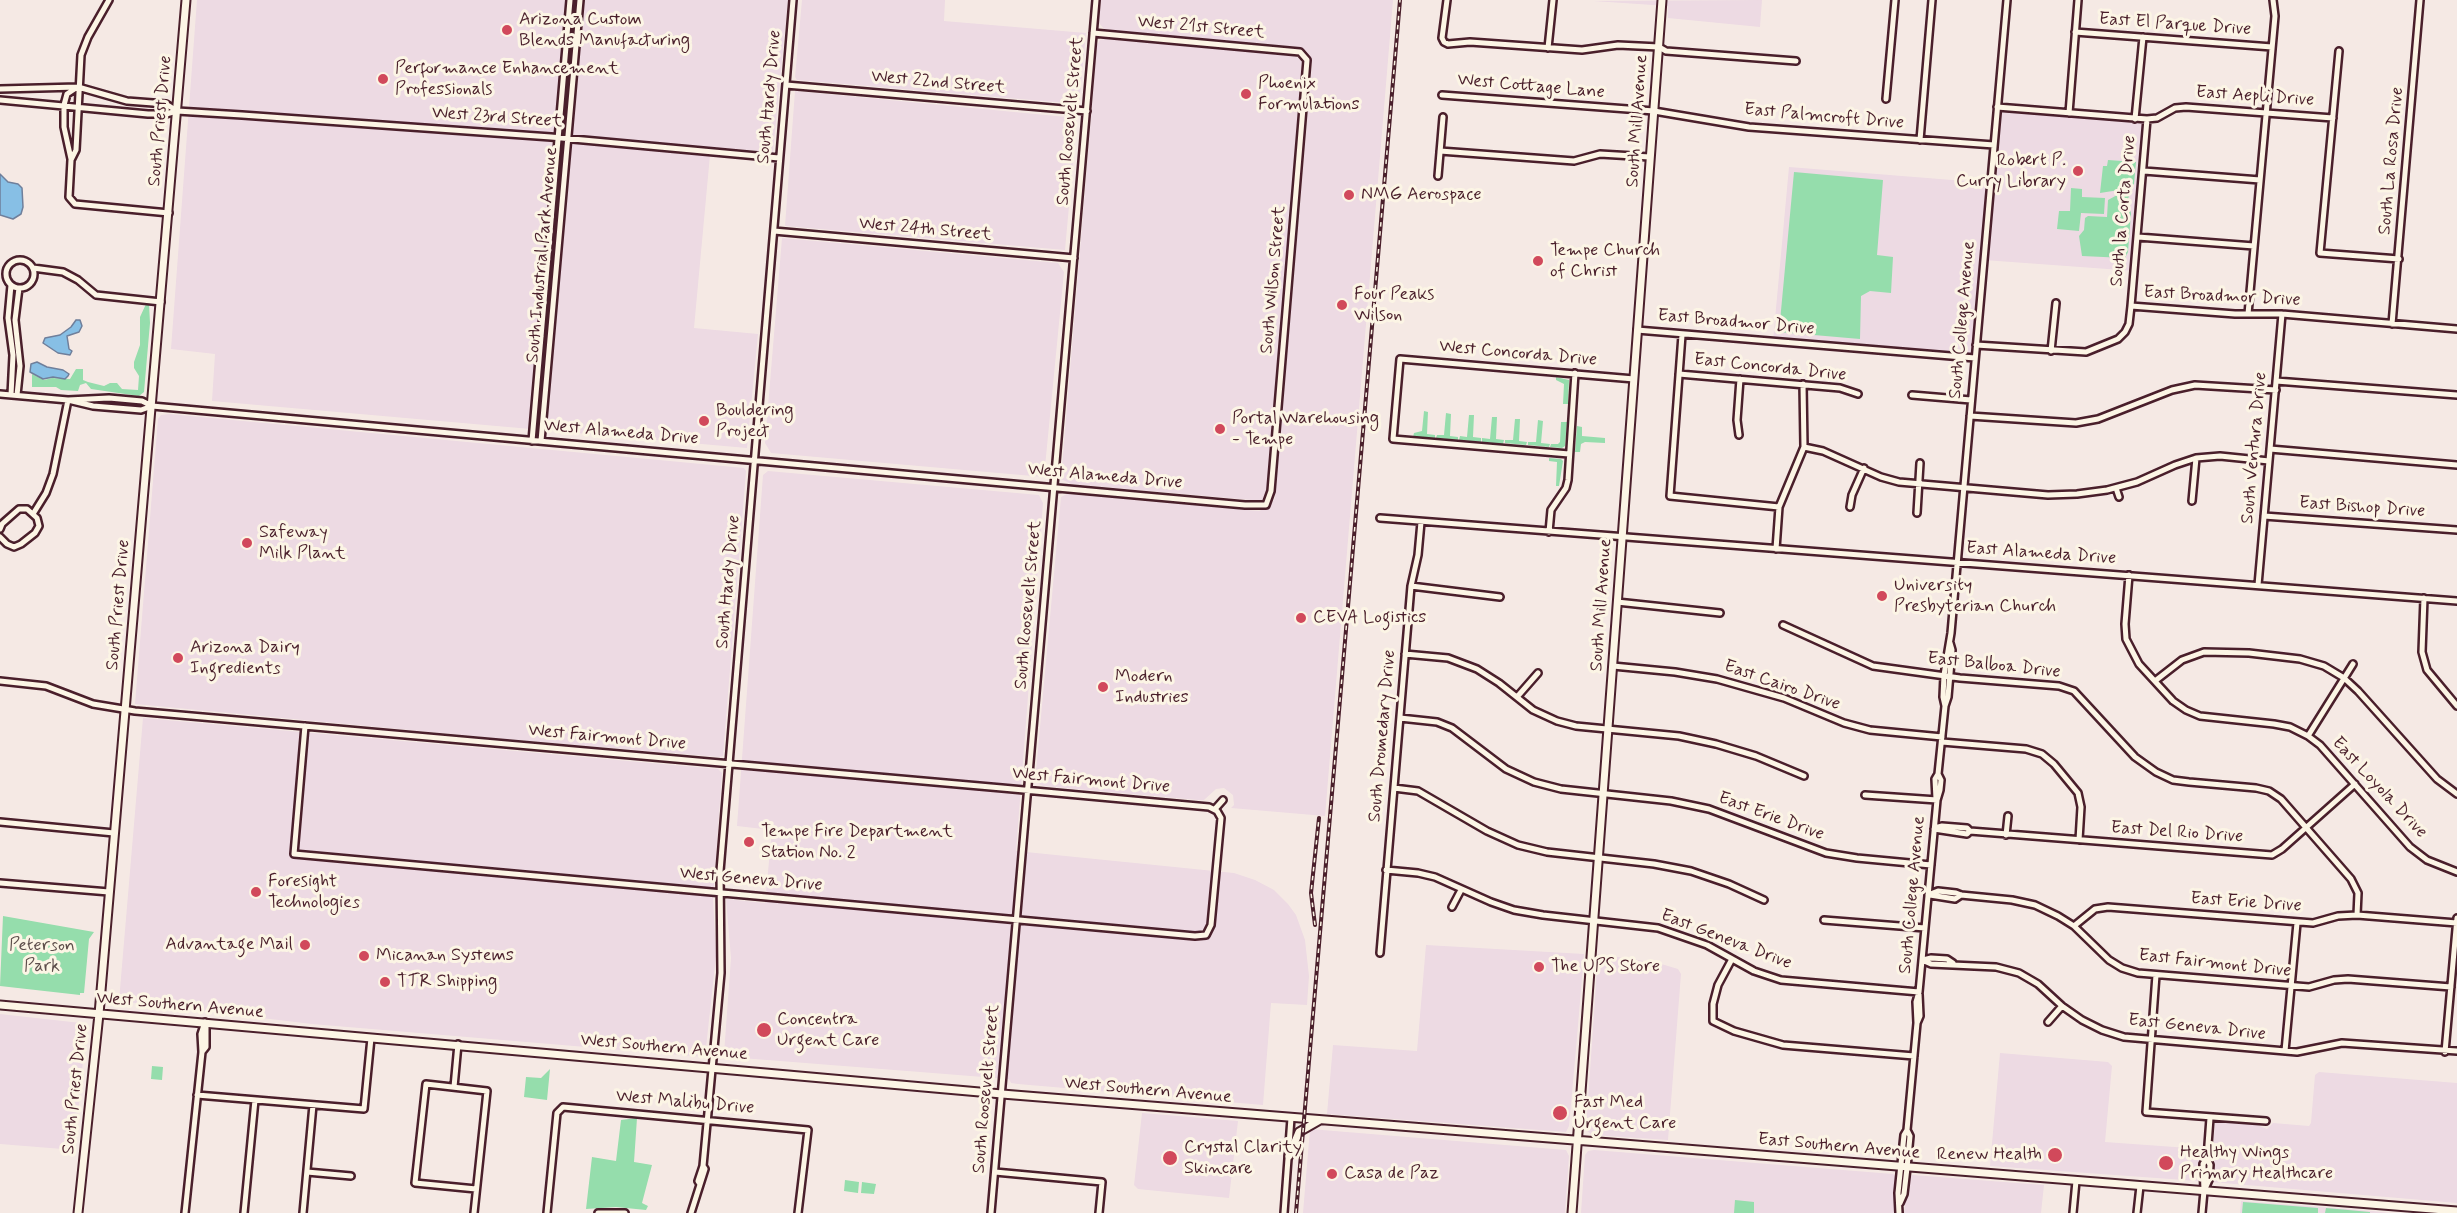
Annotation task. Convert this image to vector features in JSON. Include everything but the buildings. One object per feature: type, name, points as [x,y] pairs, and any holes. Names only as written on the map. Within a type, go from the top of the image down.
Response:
[{"type":"main road","name":"South Priest Drive","points":[[78,1213],[99,1014],[186,0]]},
{"type":"main road","name":"South Mill Avenue","points":[[1572,1213],[1662,0]]},
{"type":"main road","name":"West Southern Avenue","points":[[0,1005],[1002,1094],[1577,1142]]},
{"type":"main road","points":[[1289,1156],[1299,1132],[1320,1120]]},
{"type":"main road","name":"East Southern Avenue","points":[[1577,1142],[2457,1211]]},
{"type":"street","points":[[109,0],[84,46],[78,87],[75,150],[69,195],[72,202],[169,213]]},
{"type":"street","name":"South Industrial Park Avenue","points":[[532,441],[570,0]]},
{"type":"street","name":"South Industrial Park Avenue","points":[[541,441],[580,0]]},
{"type":"street","name":"South Hardy Drive","points":[[692,1213],[703,1166],[721,973],[719,892],[793,0]]},
{"type":"street","name":"South Roosevelt Street","points":[[991,1213],[1096,0]]},
{"type":"street","points":[[1447,0],[1442,31],[1444,42],[1448,44],[1470,42],[1582,50],[1618,45],[1796,61]]},
{"type":"street","points":[[1548,48],[1553,0]]},
{"type":"street","points":[[1886,99],[1895,0]]},
{"type":"street","points":[[1920,140],[1932,0]]},
{"type":"street","name":"South College Avenue","points":[[1899,1213],[1898,1193],[1904,1168],[1904,1136],[1907,1130],[1917,1023],[1920,1016],[1919,992],[1934,828],[1935,790],[1945,706],[1943,697],[1947,676],[1947,649],[1950,643],[2007,0]]},
{"type":"street","points":[[2068,113],[2078,0]]},
{"type":"street","points":[[2248,314],[2275,16],[2273,0]]},
{"type":"street","name":"South La Rosa Drive","points":[[2392,324],[2420,0]]},
{"type":"street","name":"West 21st Street","points":[[1093,33],[1300,52],[1305,56]]},
{"type":"street","name":"East El Parque Drive","points":[[2075,33],[2272,47]]},
{"type":"street","name":"South la Corta Drive","points":[[2135,119],[2143,37]]},
{"type":"street","points":[[2339,51],[2320,253],[2399,258]]},
{"type":"street","name":"South Wilson Street","points":[[1266,505],[1271,491],[1308,63],[1305,56]]},
{"type":"street","name":"West 22nd Street","points":[[786,85],[1087,111]]},
{"type":"street","points":[[11,100],[15,92],[32,87]]},
{"type":"street","points":[[72,160],[64,127],[64,105],[67,94],[78,87]]},
{"type":"street","points":[[0,89],[78,87],[128,101],[166,104],[177,111]]},
{"type":"street","name":"West Cottage Lane","points":[[1442,95],[1654,111]]},
{"type":"street","points":[[0,100],[156,114],[177,111]]},
{"type":"street","name":"East Aepli Drive","points":[[1997,107],[2135,119],[2157,118],[2175,108],[2186,107],[2333,118]]},
{"type":"street","name":"West 23rd Street","points":[[177,111],[558,138],[779,158]]},
{"type":"street","name":"East Palmcroft Drive","points":[[1654,111],[1749,127],[1994,145]]},
{"type":"street","points":[[1438,176],[1443,117]]},
{"type":"street","name":"South la Corta Drive","points":[[2131,306],[2147,119]]},
{"type":"street","points":[[1440,151],[1574,161],[1600,154],[1650,157]]},
{"type":"street","points":[[2144,171],[2260,180]]},
{"type":"street","name":"West 24th Street","points":[[774,231],[1074,258]]},
{"type":"street","points":[[2138,237],[2254,246]]},
{"type":"street","points":[[14,395],[13,355],[8,318],[11,285],[6,273],[12,263],[21,260],[33,268],[63,272],[78,280],[96,295],[161,302]]},
{"type":"street","points":[[11,285],[19,288],[26,287],[32,282],[33,268]]},
{"type":"street","points":[[14,395],[20,366],[15,320],[19,288]]},
{"type":"street","points":[[2051,351],[2056,303]]},
{"type":"street","name":"East Broadmor Drive","points":[[1976,345],[2086,352],[2118,339],[2129,324],[2131,306],[2282,314],[2457,329]]},
{"type":"street","name":"South Ventura Drive","points":[[2258,585],[2282,314]]},
{"type":"street","name":"East Broadmor Drive","points":[[1637,330],[1975,358]]},
{"type":"street","points":[[1682,335],[1670,496],[1779,507]]},
{"type":"street","name":"West Concorda Drive","points":[[1569,454],[1393,439],[1400,359],[1634,379]]},
{"type":"street","points":[[1548,532],[1551,510],[1566,488],[1575,373]]},
{"type":"street","name":"East Concorda Drive","points":[[1679,374],[1840,388],[1858,394]]},
{"type":"street","points":[[1739,435],[1737,420],[1740,379]]},
{"type":"street","points":[[2276,381],[2457,395]]},
{"type":"street","points":[[1776,549],[1779,507],[1804,447],[1803,384]]},
{"type":"street","points":[[1970,416],[2076,423],[2098,419],[2172,390],[2195,385],[2276,390]]},
{"type":"street","name":"West Alameda Drive","points":[[0,394],[68,400],[102,397],[142,401],[152,406],[1054,488],[1266,505]]},
{"type":"street","points":[[1912,395],[1971,400]]},
{"type":"street","points":[[33,514],[46,494],[53,474],[64,430],[68,400]]},
{"type":"street","points":[[1804,447],[1823,451],[1899,482],[2048,495],[2078,494],[2116,488],[2196,458],[2220,456],[2269,460]]},
{"type":"street","points":[[2270,449],[2457,465]]},
{"type":"street","points":[[2192,501],[2196,458]]},
{"type":"street","points":[[1917,513],[1920,463]]},
{"type":"street","points":[[1850,507],[1852,495],[1863,468]]},
{"type":"street","points":[[2116,488],[2119,497]]},
{"type":"street","points":[[0,529],[2,524],[19,509],[27,509],[38,518],[39,526],[35,533],[21,544],[14,547],[0,537]]},
{"type":"street","name":"East Bishop Drive","points":[[2264,516],[2457,530]]},
{"type":"street","points":[[1380,518],[1622,537]]},
{"type":"street","name":"South Dromedary Drive","points":[[1380,953],[1411,586],[1418,555],[1421,522]]},
{"type":"street","name":"East Alameda Drive","points":[[1622,537],[2457,601]]},
{"type":"street","name":"East Loyola Drive","points":[[2129,575],[2126,639],[2139,664],[2174,701],[2200,716],[2274,723],[2308,736],[2320,745],[2410,847],[2427,860],[2457,872]]},
{"type":"street","points":[[1411,586],[1500,597]]},
{"type":"street","points":[[2424,598],[2422,652],[2427,670],[2456,702]]},
{"type":"street","points":[[1617,602],[1720,613]]},
{"type":"street","name":"East Balboa Drive","points":[[1783,625],[1873,666],[1947,676],[2059,686],[2073,691],[2135,757],[2156,772],[2173,780],[2256,788],[2269,791],[2281,799],[2351,879],[2358,893],[2357,915]]},
{"type":"street","points":[[2155,681],[2182,660],[2204,652],[2300,659],[2324,666],[2344,678],[2358,691],[2437,779],[2457,795]]},
{"type":"street","points":[[1405,654],[1448,658],[1477,669],[1533,710],[1557,721],[1679,736],[1716,744],[1756,756],[1804,776]]},
{"type":"street","points":[[2308,736],[2353,664]]},
{"type":"street","name":"East Cairo Drive","points":[[1613,666],[1676,672],[1717,679],[1784,698],[1844,723],[1870,730],[2026,749],[2042,754],[2054,764],[2078,793],[2081,807],[2079,840]]},
{"type":"street","points":[[1517,697],[1538,673]]},
{"type":"street","name":"West Fairmont Drive","points":[[0,681],[46,686],[87,703],[124,710],[1029,790],[1216,810]]},
{"type":"street","name":"East Erie Drive","points":[[1400,718],[1437,722],[1452,728],[1506,769],[1534,782],[1561,789],[1671,801],[1709,809],[1826,853],[1931,865]]},
{"type":"street","name":"West Geneva Drive","points":[[305,726],[294,855],[1195,936],[1206,934],[1211,925],[1221,819],[1216,810]]},
{"type":"street","points":[[2152,780],[2156,772]]},
{"type":"street","name":"East Del Rio Drive","points":[[1934,828],[1943,826],[2006,835],[2272,855],[2282,849],[2355,784]]},
{"type":"street","points":[[1394,788],[1418,791],[1487,831],[1518,845],[1547,852],[1654,864],[1691,871],[1729,884],[1764,900]]},
{"type":"street","points":[[1865,795],[1936,800]]},
{"type":"street","points":[[1216,810],[1223,800]]},
{"type":"street","points":[[2006,835],[2008,816]]},
{"type":"street","points":[[0,822],[114,832]]},
{"type":"street","points":[[1386,870],[1434,877],[1514,910],[1593,921]]},
{"type":"street","points":[[0,883],[109,892]]},
{"type":"street","points":[[1452,908],[1461,890]]},
{"type":"street","name":"East Fairmont Drive","points":[[1928,895],[1955,899],[1961,896],[2022,901],[2046,910],[2074,926],[2109,960],[2122,968],[2156,975],[2292,987],[2309,987],[2334,980],[2348,979],[2451,987]]},
{"type":"street","name":"East Erie Drive","points":[[2074,926],[2095,909],[2108,907],[2313,924],[2338,915],[2457,923]]},
{"type":"street","points":[[2445,1052],[2457,918]]},
{"type":"street","points":[[1824,920],[1925,928]]},
{"type":"street","name":"East Geneva Drive","points":[[1593,921],[1658,928],[1707,945],[1754,971],[1781,980],[1919,992]]},
{"type":"street","points":[[2285,1051],[2297,923]]},
{"type":"street","points":[[1732,959],[1718,985],[1713,1004],[1713,1021],[1734,1031],[1783,1045],[1914,1056]]},
{"type":"street","name":"East Geneva Drive","points":[[1922,960],[1947,959],[1953,963],[1996,967],[2019,973],[2038,984],[2061,1006],[2102,1030],[2124,1037],[2285,1051],[2305,1051],[2342,1043],[2457,1052]]},
{"type":"street","points":[[2156,975],[2146,1112],[2266,1121]]},
{"type":"street","points":[[2048,1022],[2061,1006]]},
{"type":"street","points":[[185,1213],[202,1052],[201,1034],[205,1022]]},
{"type":"street","points":[[197,1095],[364,1109],[371,1038]]},
{"type":"street","points":[[454,1087],[458,1044]]},
{"type":"street","points":[[474,1213],[487,1091],[426,1084],[415,1183],[476,1189]]},
{"type":"street","points":[[244,1213],[255,1100]]},
{"type":"street","points":[[303,1213],[313,1105]]},
{"type":"street","name":"West Malibu Drive","points":[[547,1213],[557,1113],[563,1107],[808,1130],[798,1213]]},
{"type":"street","points":[[1284,1213],[1291,1118]]},
{"type":"street","points":[[2202,1213],[2204,1191],[2209,1180],[2210,1165],[2207,1158],[2210,1118]]},
{"type":"street","points":[[307,1172],[351,1176]]},
{"type":"street","points":[[995,1172],[1102,1182],[1099,1213]]},
{"type":"street","points":[[2073,1213],[2076,1181]]},
{"type":"street","points":[[2137,1213],[2140,1186]]},
{"type":"street","points":[[598,1213],[625,1213]]},
{"type":"shaded area","points":[[197,0],[788,0],[773,152],[665,144],[665,152],[710,155],[694,328],[758,334],[747,448],[212,401],[215,354],[171,349]]},
{"type":"shaded area","points":[[802,0],[945,0],[944,21],[1086,33],[1079,104],[797,80],[795,77]]},
{"type":"shaded area","points":[[1101,0],[1393,0],[1325,816],[1231,808],[1234,805],[1233,795],[1224,788],[1216,789],[1204,800],[1198,800],[1043,786],[1035,782],[1061,497],[1067,494],[1259,511],[1270,506],[1275,498],[1312,64],[1307,52],[1298,47],[1105,30],[1099,23]]},
{"type":"shaded area","points":[[1762,0],[1760,27],[1668,18],[1668,6],[1593,1]]},
{"type":"shaded area","points":[[1100,40],[1294,56],[1302,60],[1267,494],[1262,501],[1071,484],[1061,479],[1097,45]]},
{"type":"shaded area","points":[[795,91],[1077,118],[1065,250],[785,226]]},
{"type":"shaded area","points":[[1997,107],[2147,119],[2135,271],[1984,260],[1975,358],[1773,341],[1789,167],[1990,183]]},
{"type":"shaded area","points":[[782,238],[1058,263],[1064,272],[1044,477],[771,453],[765,443]]},
{"type":"shaded area","points":[[161,415],[744,468],[746,471],[723,756],[504,739],[135,704],[158,419]]},
{"type":"shaded area","points":[[768,471],[1039,495],[1043,503],[1016,851],[1234,873],[1274,890],[1288,904],[1296,915],[1305,940],[1309,976],[1307,1005],[1271,1003],[1263,1105],[1018,1084],[1011,1083],[1009,1079],[729,1057],[724,1054],[731,958],[726,899],[765,903],[772,830],[737,826],[763,475]]},
{"type":"shaded area","points":[[143,718],[718,769],[722,773],[713,899],[716,956],[705,1057],[312,1024],[119,1001]]},
{"type":"shaded area","points":[[1426,945],[1584,954],[1569,1126],[1566,1132],[1327,1114],[1333,1045],[1417,1051]]},
{"type":"shaded area","points":[[1598,954],[1658,963],[1678,969],[1681,974],[1668,1140],[1592,1135],[1586,1130]]},
{"type":"shaded area","points":[[0,1014],[81,1023],[86,1026],[75,1150],[0,1144]]},
{"type":"shaded area","points":[[2000,1053],[2108,1062],[2112,1066],[2105,1142],[2203,1149],[2198,1181],[1990,1166]]},
{"type":"shaded area","points":[[2319,1072],[2457,1083],[2457,1203],[2211,1182],[2215,1121],[2252,1123],[2267,1129],[2273,1123],[2309,1126],[2315,1075]]},
{"type":"shaded area","points":[[1142,1113],[1238,1121],[1229,1198],[1138,1189],[1134,1185]]},
{"type":"shaded area","points":[[1310,1129],[1566,1150],[1569,1156],[1565,1213],[1303,1213]]},
{"type":"shaded area","points":[[1588,1151],[1893,1174],[1897,1178],[1894,1213],[1581,1213],[1585,1155]]},
{"type":"shaded area","points":[[1912,1175],[2044,1185],[2041,1213],[1904,1213],[1908,1180]]},
{"type":"shaded area","points":[[2241,1201],[2373,1211],[2389,1213],[2240,1213]]},
{"type":"green space","points":[[2108,160],[2136,162],[2134,184],[2129,191],[2128,205],[2131,213],[2128,252],[2125,258],[2082,256],[2079,236],[2084,230],[2085,218],[2088,216],[2107,217],[2108,200],[2119,194],[2119,190],[2100,193],[2103,166],[2107,166]]},
{"type":"green space","points":[[1794,172],[1883,180],[1877,255],[1893,257],[1891,293],[1870,291],[1861,296],[1860,339],[1779,332]]},
{"type":"green space","points":[[2071,188],[2082,189],[2082,197],[2105,198],[2104,214],[2081,213],[2079,231],[2057,229],[2059,211],[2070,211]]},
{"type":"green space","points":[[146,304],[149,304],[150,323],[144,392],[139,396],[91,389],[86,383],[80,385],[78,391],[61,390],[56,387],[32,387],[32,374],[44,380],[70,379],[76,369],[83,369],[83,380],[88,382],[104,386],[117,383],[122,389],[138,390],[139,376],[134,368],[134,362],[140,345],[140,317]]},
{"type":"green space","points":[[1556,377],[1569,380],[1568,404],[1563,404],[1564,384],[1556,380]]},
{"type":"green space","points":[[1424,411],[1428,412],[1427,434],[1435,435],[1435,438],[1413,437],[1414,433],[1422,431]]},
{"type":"green space","points":[[1446,413],[1451,414],[1450,436],[1458,437],[1458,440],[1436,438],[1437,435],[1444,435]]},
{"type":"green space","points":[[1469,415],[1474,415],[1473,437],[1481,438],[1481,442],[1459,440],[1460,436],[1467,437]]},
{"type":"green space","points":[[1492,417],[1497,417],[1496,439],[1504,440],[1503,444],[1482,442],[1482,438],[1490,439]]},
{"type":"green space","points":[[1515,419],[1520,419],[1519,441],[1527,442],[1526,445],[1505,443],[1505,440],[1513,440]]},
{"type":"green space","points":[[1538,420],[1543,421],[1541,443],[1550,444],[1549,447],[1528,445],[1528,442],[1536,442]]},
{"type":"green space","points":[[1561,422],[1567,422],[1565,446],[1550,447],[1551,444],[1560,442]]},
{"type":"green space","points":[[1577,426],[1582,427],[1582,436],[1605,438],[1605,443],[1585,442],[1581,444],[1580,452],[1575,452]]},
{"type":"green space","points":[[1549,458],[1563,461],[1559,486],[1556,486],[1557,462],[1549,461]]},
{"type":"green space","name":"Peterson Park","points":[[3,916],[94,932],[89,939],[84,993],[80,995],[0,986]]},
{"type":"green space","points":[[152,1066],[163,1067],[162,1080],[151,1079]]},
{"type":"green space","points":[[550,1069],[547,1100],[524,1097],[526,1077],[541,1078]]},
{"type":"green space","points":[[637,1118],[634,1162],[652,1165],[642,1203],[648,1206],[646,1210],[616,1207],[586,1209],[592,1157],[616,1161],[621,1120]]},
{"type":"green space","points":[[845,1180],[859,1182],[858,1193],[844,1191]]},
{"type":"green space","points":[[862,1182],[876,1184],[874,1194],[861,1193]]},
{"type":"green space","points":[[1735,1200],[1754,1202],[1754,1213],[1734,1213]]},
{"type":"green space","points":[[2243,1202],[2318,1208],[2318,1213],[2242,1213]]},
{"type":"green space","points":[[2326,1208],[2370,1212],[2370,1213],[2325,1213]]},
{"type":"water","points":[[0,174],[8,182],[18,184],[22,188],[21,214],[13,219],[0,215]]},
{"type":"water","points":[[76,320],[80,320],[82,326],[79,332],[67,336],[69,349],[72,351],[70,355],[58,353],[43,343],[45,338],[60,335]]},
{"type":"water","points":[[37,362],[69,374],[65,379],[53,377],[43,379],[30,372],[31,364]]},
{"type":"railway","points":[[1296,1213],[1400,0]]},
{"type":"railway","points":[[1315,925],[1311,893],[1319,818]]},
{"type":"place","name":"Arizona Custom Blends Manufacturing","points":[[507,30]]},
{"type":"place","name":"Performance Enhancement Professionals","points":[[383,79]]},
{"type":"place","name":"Phoenix Formulations","points":[[1246,94]]},
{"type":"place","name":"Robert P. Curry Library","points":[[2078,171]]},
{"type":"place","name":"NMG Aerospace","points":[[1349,195]]},
{"type":"place","name":"Tempe Church of Christ","points":[[1538,261]]},
{"type":"place","name":"Four Peaks Wilson","points":[[1342,305]]},
{"type":"place","name":"Bouldering Project","points":[[704,421]]},
{"type":"place","name":"Portal Warehousing - Tempe","points":[[1220,429]]},
{"type":"place","name":"Safeway Milk Plant","points":[[247,543]]},
{"type":"place","name":"University Presbyterian Church","points":[[1882,596]]},
{"type":"place","name":"CEVA Logistics","points":[[1301,618]]},
{"type":"place","name":"Arizona Dairy Ingredients","points":[[178,658]]},
{"type":"place","name":"Modern Industries","points":[[1103,687]]},
{"type":"place","name":"Tempe Fire Department Station No. 2","points":[[749,842]]},
{"type":"place","name":"Foresight Technologies","points":[[256,892]]},
{"type":"place","name":"Advantage Mail","points":[[305,945]]},
{"type":"place","name":"Micanan Systems","points":[[364,956]]},
{"type":"place","name":"The UPS Store","points":[[1539,967]]},
{"type":"place","name":"TTR Shipping","points":[[385,982]]},
{"type":"place","name":"Concentra Urgent Care","points":[[764,1030]]},
{"type":"place","name":"Fast Med Urgent Care","points":[[1560,1113]]},
{"type":"place","name":"Renew Health","points":[[2055,1155]]},
{"type":"place","name":"Crystal Clarity Skincare","points":[[1170,1158]]},
{"type":"place","name":"Healthy Wings Primary Healthcare","points":[[2166,1163]]},
{"type":"place","name":"Casa de Paz","points":[[1332,1174]]}]
